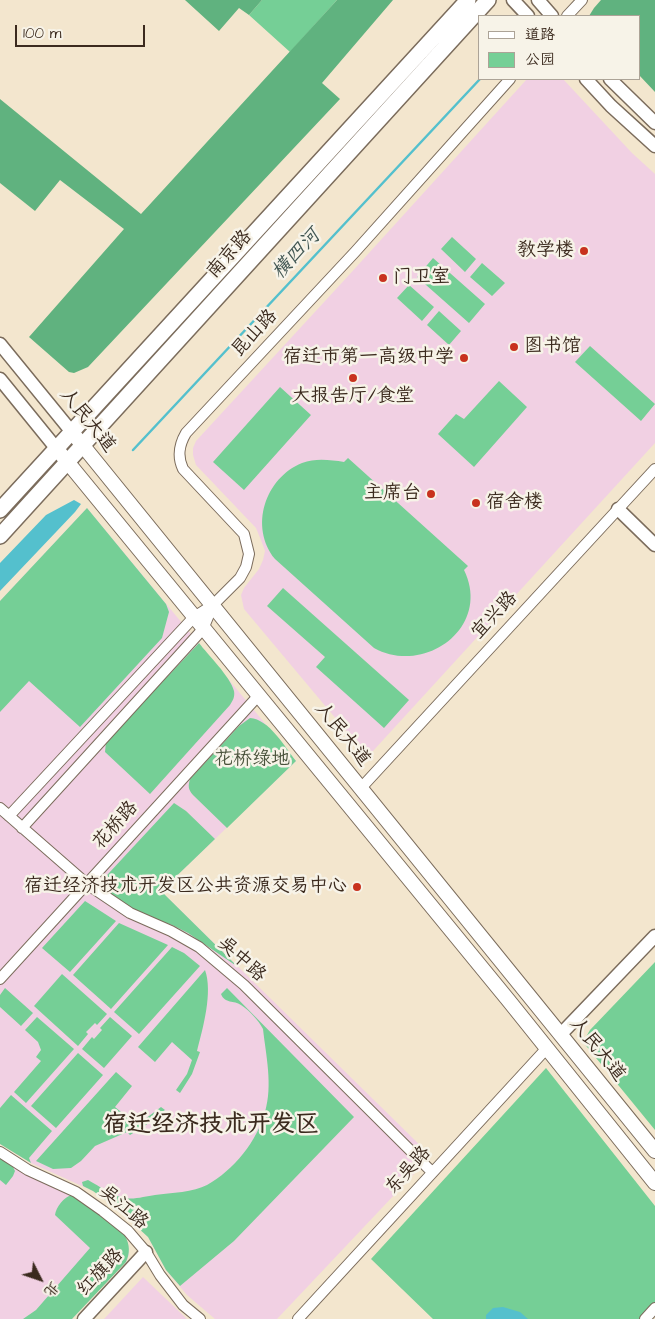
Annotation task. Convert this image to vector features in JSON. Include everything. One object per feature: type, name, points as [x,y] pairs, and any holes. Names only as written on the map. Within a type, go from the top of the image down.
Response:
[{"type":"main road","name":"南京路","points":[[0,510],[468,0]]},
{"type":"main road","name":"南京路","points":[[0,536],[488,0]]},
{"type":"main road","name":"人民大道","points":[[71,432],[655,1151]]},
{"type":"main road","name":"人民大道","points":[[56,448],[547,1048],[655,1183]]},
{"type":"street","points":[[513,0],[527,15]]},
{"type":"street","points":[[538,0],[551,15]]},
{"type":"street","points":[[568,15],[582,0]]},
{"type":"street","name":"昆山路","points":[[213,606],[240,578],[246,567],[249,554],[244,534],[183,469],[179,462],[181,442],[186,433],[355,252],[509,80]]},
{"type":"street","points":[[587,80],[655,146]]},
{"type":"street","points":[[611,80],[655,123]]},
{"type":"street","name":"人民大道","points":[[0,344],[71,432]]},
{"type":"street","name":"人民大道","points":[[0,379],[56,448]]},
{"type":"street","name":"宜兴路","points":[[361,788],[655,469]]},
{"type":"street","points":[[618,508],[655,545]]},
{"type":"street","points":[[9,816],[194,617],[213,606]]},
{"type":"street","points":[[22,828],[203,629],[213,606]]},
{"type":"street","name":"花桥路","points":[[0,979],[259,695]]},
{"type":"street","name":"吴中路","points":[[0,808],[87,884],[130,913],[171,931],[199,947],[244,985],[432,1172]]},
{"type":"street","points":[[562,1036],[655,936]]},
{"type":"street","points":[[562,1036],[655,945]]},
{"type":"street","name":"东吴路","points":[[298,1319],[547,1048]]},
{"type":"street","name":"吴江路","points":[[0,1152],[28,1170],[76,1192],[128,1231],[146,1252],[160,1275],[183,1305],[200,1319]]},
{"type":"street","name":"红旗路","points":[[84,1319],[146,1252]]},
{"type":"street","points":[[645,1319],[655,1308]]},
{"type":"street","points":[[652,1319],[655,1315]]},
{"type":"shaded area","name":"宿迁市第一高级中学","points":[[526,80],[564,80],[632,153],[655,174],[655,443],[373,751],[363,751],[244,609],[241,595],[244,588],[259,569],[265,551],[256,528],[196,465],[193,455],[196,441]]},
{"type":"shaded area","points":[[87,508],[296,761],[161,891],[431,1156],[277,1319],[215,1319],[187,1295],[166,1270],[148,1237],[115,1207],[93,1191],[31,1163],[0,1144],[0,601]]},
{"type":"shaded area","points":[[0,1157],[72,1195],[128,1242],[129,1255],[126,1262],[72,1319],[0,1319]]},
{"type":"shaded area","points":[[143,1277],[187,1319],[104,1319]]},
{"type":"green space","points":[[185,0],[262,0],[249,15],[239,8],[219,31]]},
{"type":"green space","points":[[262,0],[337,0],[290,52],[249,15]]},
{"type":"green space","points":[[337,0],[393,0],[322,83],[340,99],[88,367],[74,373],[69,372],[29,337],[124,229],[60,180],[35,211],[0,183],[0,99],[141,214]]},
{"type":"green space","points":[[601,0],[655,0],[655,92],[640,76],[640,15],[590,15]]},
{"type":"green space","points":[[452,237],[476,259],[465,272],[441,249]]},
{"type":"green space","points":[[433,258],[485,304],[469,323],[417,277]]},
{"type":"green space","points":[[482,263],[505,283],[492,296],[470,277]]},
{"type":"green space","points":[[409,285],[434,307],[422,321],[397,298]]},
{"type":"green space","points":[[439,311],[461,331],[449,345],[427,325]]},
{"type":"green space","points":[[590,346],[655,404],[641,421],[575,362]]},
{"type":"green space","points":[[499,381],[527,407],[474,467],[438,434],[456,414],[464,419]]},
{"type":"green space","points":[[280,387],[311,415],[244,490],[213,462]]},
{"type":"green space","points":[[348,458],[468,566],[464,570],[470,591],[469,610],[461,627],[449,641],[432,651],[414,656],[394,655],[374,648],[275,559],[267,546],[263,533],[262,519],[270,492],[279,480],[289,470],[307,461],[328,460],[344,462]]},
{"type":"green space","points":[[87,508],[166,604],[169,612],[162,638],[80,727],[29,681],[0,712],[0,601]]},
{"type":"green space","points":[[283,588],[409,700],[384,728],[316,667],[325,657],[267,606]]},
{"type":"green space","points":[[199,643],[232,685],[234,698],[230,705],[150,794],[105,752],[106,742]]},
{"type":"green space","name":"花桥绿地","points":[[250,718],[264,723],[270,728],[296,761],[227,828],[193,795],[189,789],[189,781],[239,726]]},
{"type":"green space","points":[[174,803],[186,811],[215,839],[161,891],[238,967],[188,933],[172,925],[139,914],[96,887]]},
{"type":"green space","points":[[85,901],[116,921],[70,972],[42,948]]},
{"type":"green space","points":[[119,923],[168,945],[111,1009],[73,975]]},
{"type":"green space","points":[[172,947],[184,953],[200,966],[139,1034],[114,1012]]},
{"type":"green space","points":[[655,962],[655,1130],[583,1042],[590,1030]]},
{"type":"green space","points":[[205,970],[208,999],[197,1051],[200,1052],[192,1074],[180,1093],[176,1090],[187,1074],[192,1060],[172,1042],[155,1062],[138,1047]]},
{"type":"green space","points":[[62,974],[107,1014],[97,1025],[95,1023],[86,1032],[88,1034],[78,1046],[34,1006]]},
{"type":"green space","points":[[5,988],[33,1013],[21,1026],[0,1007],[0,995]]},
{"type":"green space","points":[[227,988],[354,1117],[234,1241],[180,1286],[166,1270],[148,1237],[115,1207],[83,1186],[82,1182],[88,1180],[110,1193],[129,1198],[189,1191],[207,1185],[217,1179],[243,1154],[256,1134],[265,1112],[268,1070],[263,1029],[244,1007],[227,1001],[223,997],[221,994]]},
{"type":"green space","points":[[37,1017],[74,1049],[26,1103],[14,1092],[41,1061],[36,1057],[41,1050],[38,1042],[25,1030]]},
{"type":"green space","points":[[110,1017],[132,1036],[104,1068],[82,1049],[92,1037],[94,1039],[102,1030],[100,1028]]},
{"type":"green space","points":[[78,1053],[103,1075],[56,1128],[31,1106]]},
{"type":"green space","points":[[546,1068],[655,1206],[655,1304],[640,1319],[433,1319],[371,1259]]},
{"type":"green space","points":[[116,1072],[132,1086],[115,1107],[137,1125],[161,1107],[165,1110],[130,1135],[127,1132],[95,1146],[81,1161],[71,1168],[53,1169],[36,1161]]},
{"type":"green space","points":[[11,1095],[52,1131],[29,1158],[31,1163],[0,1144],[0,1108]]},
{"type":"green space","points":[[0,1157],[12,1165],[15,1171],[6,1185],[0,1180]]},
{"type":"green space","points":[[72,1195],[109,1220],[125,1236],[129,1249],[126,1262],[72,1319],[23,1319],[36,1310],[90,1248],[55,1215],[61,1203]]},
{"type":"water","points":[[74,500],[81,504],[75,512],[0,591],[0,563],[46,515]]},
{"type":"water","points":[[503,1307],[520,1312],[528,1319],[486,1319],[486,1315],[493,1308]]},
{"type":"waterway","name":"横四河","points":[[133,450],[479,80]]},
{"type":"place","name":"教学楼","points":[[584,251]]},
{"type":"place","name":"门卫室","points":[[383,278]]},
{"type":"place","name":"图书馆","points":[[514,347]]},
{"type":"place","name":"宿迁市第一高级中学","points":[[464,358]]},
{"type":"place","name":"大报告厅/食堂","points":[[353,378]]},
{"type":"place","name":"主席台","points":[[431,494]]},
{"type":"place","name":"宿舍楼","points":[[476,503]]},
{"type":"place","name":"宿迁经济技术开发区公共资源交易中心","points":[[357,887]]},
{"type":"district","name":"宿迁经济技术开发区","points":[[211,1126]]}]
